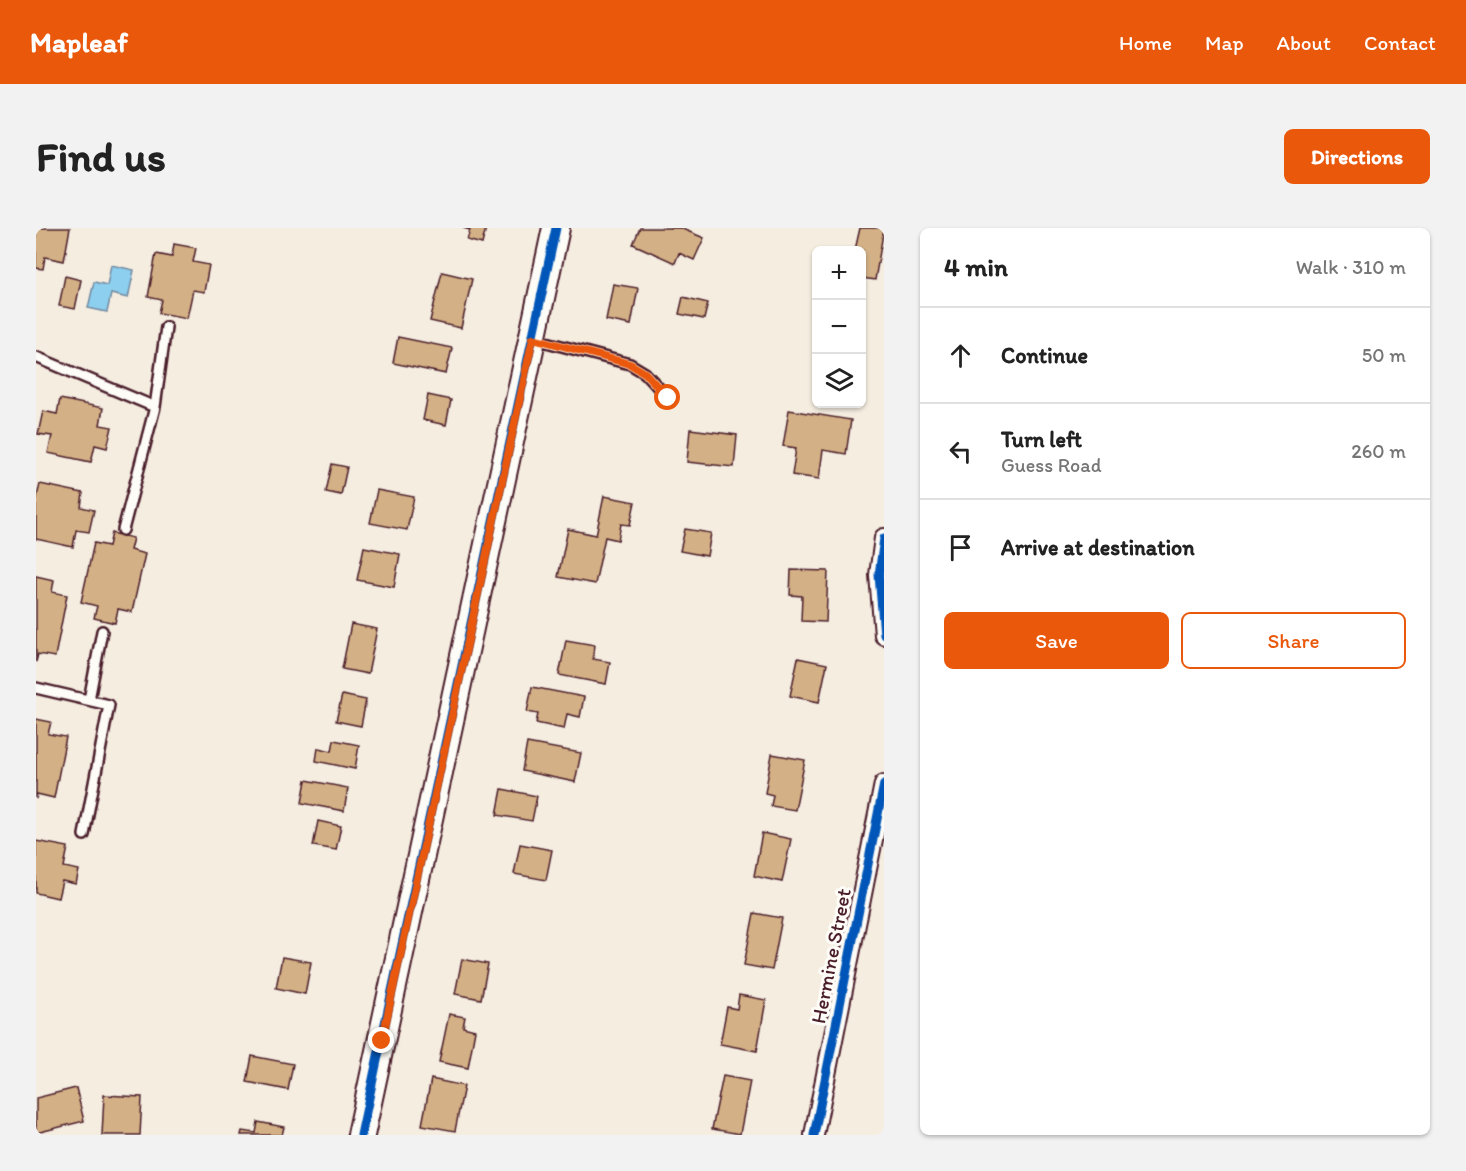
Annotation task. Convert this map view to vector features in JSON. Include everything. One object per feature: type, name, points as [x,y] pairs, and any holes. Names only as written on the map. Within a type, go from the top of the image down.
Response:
[{"type":"main road","points":[[361,1135],[556,228]]},
{"type":"street","points":[[884,538],[879,575],[884,635]]},
{"type":"street","name":"Hermine Street","points":[[814,1135],[884,784]]},
{"type":"lane","points":[[123,530],[155,407],[166,327]]},
{"type":"lane","points":[[533,338],[630,364],[645,373],[668,398]]},
{"type":"lane","points":[[36,357],[155,407]]},
{"type":"lane","points":[[89,700],[102,631]]},
{"type":"lane","points":[[36,688],[109,705],[84,835]]},
{"type":"water","points":[[111,265],[134,270],[128,298],[111,294],[107,312],[88,308],[94,282],[107,285]]},
{"type":"building","points":[[36,228],[70,228],[64,261],[45,257],[43,269],[36,268]]},
{"type":"building","points":[[463,228],[486,228],[482,244],[467,240],[470,230]]},
{"type":"building","points":[[640,228],[680,228],[704,238],[694,260],[679,253],[675,263],[633,244]]},
{"type":"building","points":[[860,228],[884,228],[875,280],[866,279],[866,246],[856,246]]},
{"type":"building","points":[[174,244],[196,248],[193,262],[209,265],[204,292],[193,290],[187,318],[159,313],[162,300],[148,297],[156,254],[172,257]]},
{"type":"building","points":[[442,272],[472,279],[461,328],[430,321]]},
{"type":"building","points":[[65,276],[81,280],[75,309],[59,306]]},
{"type":"building","points":[[613,284],[638,288],[631,325],[606,320]]},
{"type":"building","points":[[683,297],[708,303],[704,319],[679,314]]},
{"type":"building","points":[[398,337],[452,348],[446,374],[393,363]]},
{"type":"building","points":[[428,395],[451,400],[446,425],[423,420]]},
{"type":"building","points":[[60,399],[103,408],[100,425],[112,427],[107,448],[95,445],[91,462],[48,453],[52,436],[38,434],[43,411],[57,414]]},
{"type":"building","points":[[789,410],[851,420],[846,454],[823,450],[819,479],[792,475],[796,448],[783,446]]},
{"type":"building","points":[[690,429],[737,435],[734,467],[687,462]]},
{"type":"building","points":[[332,464],[347,467],[341,495],[326,492]]},
{"type":"building","points":[[40,484],[83,493],[81,507],[94,510],[89,532],[76,530],[73,547],[36,539],[36,501]]},
{"type":"building","points":[[377,490],[414,497],[407,530],[370,523]]},
{"type":"building","points":[[604,496],[635,502],[630,525],[621,524],[618,540],[605,537],[595,584],[558,577],[568,529],[596,535]]},
{"type":"building","points":[[685,529],[711,533],[707,556],[680,551]]},
{"type":"building","points":[[112,533],[133,538],[130,550],[145,554],[132,612],[118,609],[115,623],[94,618],[97,606],[81,602],[94,543],[109,546]]},
{"type":"building","points":[[364,547],[400,554],[394,587],[357,580]]},
{"type":"building","points":[[791,570],[828,571],[826,622],[801,621],[802,596],[790,595]]},
{"type":"building","points":[[36,576],[54,580],[52,592],[67,595],[55,657],[38,654],[36,662]]},
{"type":"building","points":[[351,624],[377,629],[368,674],[342,669]]},
{"type":"building","points":[[566,640],[595,645],[593,659],[610,662],[606,684],[559,675]]},
{"type":"building","points":[[798,658],[827,664],[819,702],[790,696]]},
{"type":"building","points":[[532,687],[584,697],[580,717],[567,714],[564,729],[536,723],[538,714],[527,712]]},
{"type":"building","points":[[342,695],[366,700],[361,726],[336,721]]},
{"type":"building","points":[[36,719],[51,722],[48,734],[66,737],[54,798],[37,794],[36,799]]},
{"type":"building","points":[[334,740],[359,745],[355,769],[316,761],[318,748],[332,751]]},
{"type":"building","points":[[527,743],[581,753],[575,782],[522,771]]},
{"type":"building","points":[[772,754],[805,760],[795,810],[771,806],[773,795],[765,793]]},
{"type":"building","points":[[306,780],[348,788],[344,811],[302,803]]},
{"type":"building","points":[[502,789],[537,796],[532,821],[497,815]]},
{"type":"building","points":[[318,821],[341,826],[336,850],[313,846]]},
{"type":"building","points":[[762,833],[791,839],[782,882],[754,876]]},
{"type":"building","points":[[36,841],[68,847],[64,867],[79,870],[76,884],[62,881],[58,898],[36,893]]},
{"type":"building","points":[[520,844],[552,850],[546,880],[514,874]]},
{"type":"building","points":[[754,913],[782,918],[772,970],[744,965]]},
{"type":"building","points":[[282,957],[311,962],[305,994],[276,988]]},
{"type":"building","points":[[462,959],[488,964],[481,999],[455,994]]},
{"type":"building","points":[[739,995],[766,1000],[757,1051],[720,1044],[727,1007],[737,1009]]},
{"type":"building","points":[[449,1014],[465,1017],[463,1027],[475,1030],[468,1068],[439,1062]]},
{"type":"building","points":[[252,1056],[293,1064],[288,1090],[247,1082]]},
{"type":"building","points":[[723,1076],[750,1081],[740,1134],[712,1129]]},
{"type":"building","points":[[431,1079],[464,1086],[455,1131],[422,1125]]},
{"type":"building","points":[[76,1088],[84,1121],[36,1133],[36,1098]]},
{"type":"building","points":[[104,1095],[142,1097],[140,1135],[102,1135]]},
{"type":"building","points":[[258,1122],[284,1127],[282,1135],[241,1135],[242,1131],[256,1133]]},
{"type":"cycle path","points":[[361,1135],[556,228]]},
{"type":"cycle path","points":[[884,538],[879,575],[884,635]]},
{"type":"cycle path","points":[[814,1135],[884,784]]},
{"type":"route","points":[[382,1041],[533,338],[630,364],[645,373],[668,398]]}]
